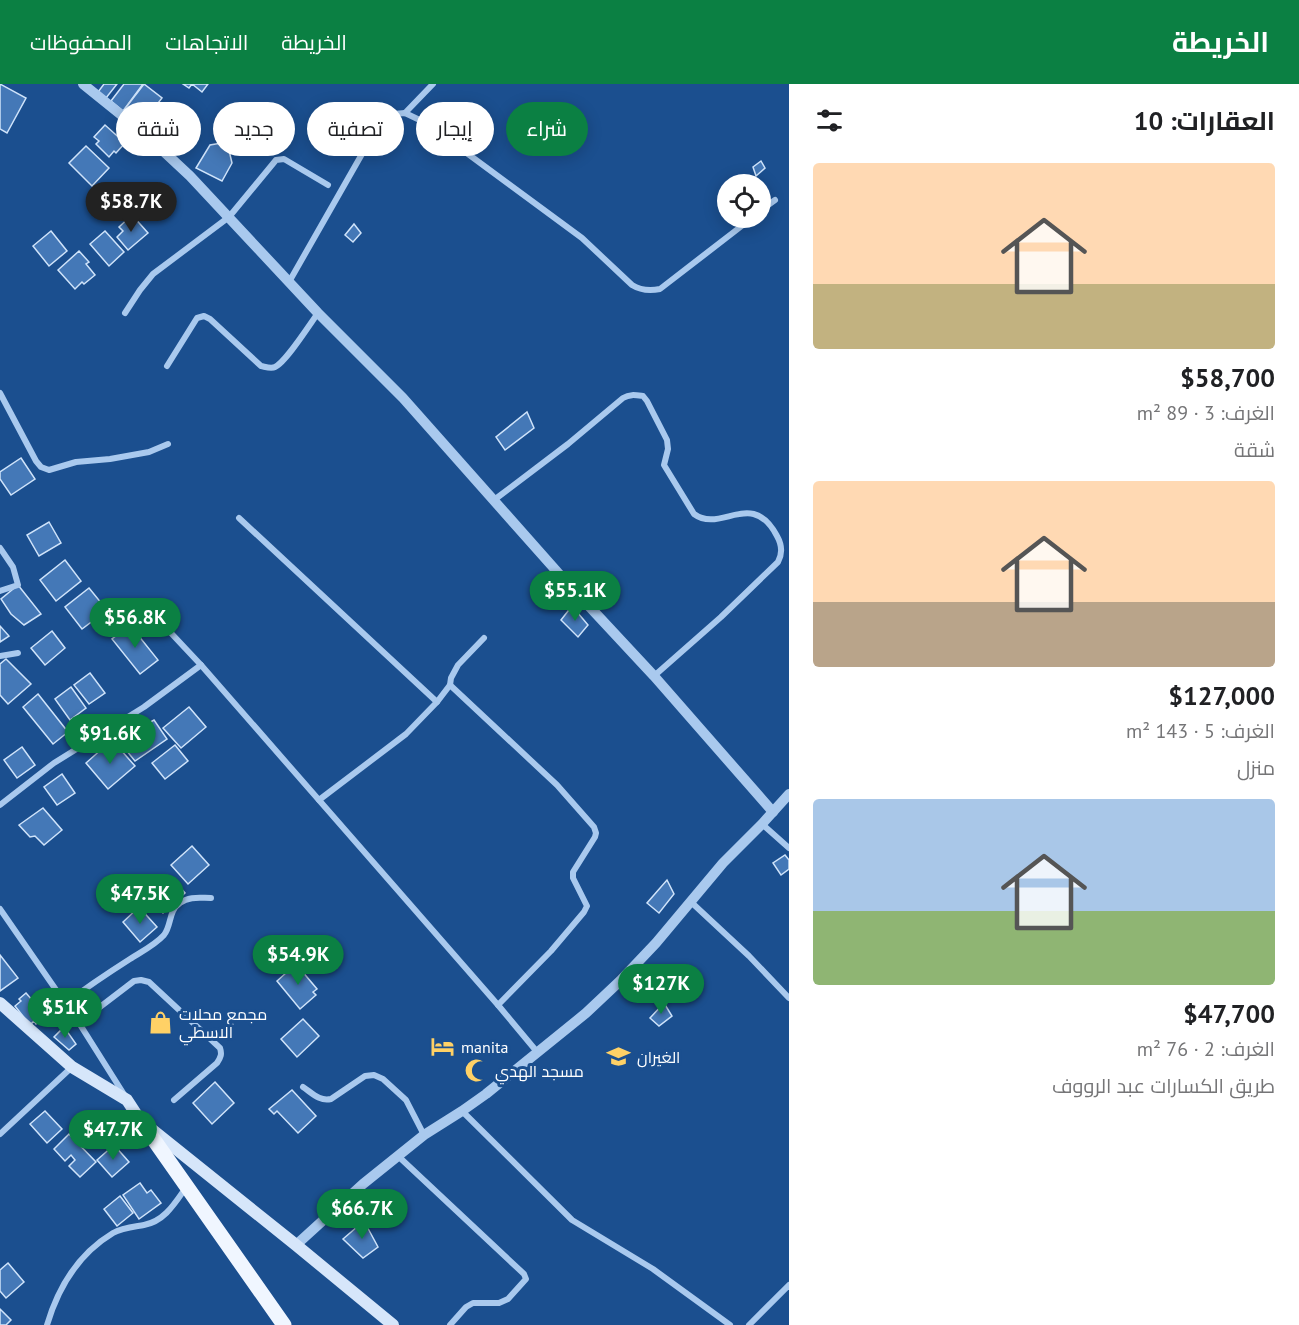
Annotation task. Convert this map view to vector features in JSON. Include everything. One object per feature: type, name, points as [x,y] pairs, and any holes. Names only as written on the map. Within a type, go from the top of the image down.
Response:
[{"type":"main road","points":[[0,1003],[72,1067],[127,1100],[284,1325]]},
{"type":"main road","points":[[140,1120],[393,1325]]},
{"type":"street","points":[[83,84],[145,134],[190,176],[318,313],[403,398],[493,501],[654,676],[773,812]]},
{"type":"street","points":[[405,113],[433,84]]},
{"type":"street","points":[[289,282],[362,154],[382,124],[394,114],[405,113],[426,123],[553,215],[637,288],[660,289],[739,228]]},
{"type":"street","points":[[125,313],[153,274],[229,217],[273,162],[284,159],[328,185]]},
{"type":"street","points":[[771,203],[775,200]]},
{"type":"street","points":[[167,366],[197,318],[204,316],[261,366],[275,367],[288,354],[318,313]]},
{"type":"street","points":[[0,393],[36,461],[49,470],[76,462],[149,452],[168,444]]},
{"type":"street","points":[[493,501],[568,444],[623,398],[636,395],[643,396],[647,401],[667,440],[668,449],[664,465],[694,514],[710,519],[752,513],[768,523],[781,548],[782,553],[778,562],[721,617],[654,676]]},
{"type":"street","points":[[239,518],[437,702]]},
{"type":"street","points":[[0,548],[13,567],[18,585],[0,591]]},
{"type":"street","points":[[170,632],[538,1053]]},
{"type":"street","points":[[319,800],[406,734],[437,702],[450,685],[458,665],[484,638]]},
{"type":"street","points":[[0,656],[18,653]]},
{"type":"street","points":[[0,805],[54,763],[144,707],[201,665]]},
{"type":"street","points":[[450,685],[558,785],[594,827],[596,833],[572,875],[587,906],[584,912],[551,951],[498,1005]]},
{"type":"street","points":[[296,1245],[363,1184],[424,1135],[462,1111],[586,1013],[620,981],[723,863],[789,794]]},
{"type":"street","points":[[762,824],[789,848]]},
{"type":"street","points":[[66,1003],[152,945],[164,934],[174,909],[179,903],[188,898],[211,898]]},
{"type":"street","points":[[691,902],[749,956],[789,998]]},
{"type":"street","points":[[0,909],[66,1003],[127,1100]]},
{"type":"street","points":[[79,1023],[134,981],[145,981],[155,987],[220,1048],[222,1055],[217,1063],[174,1100]]},
{"type":"street","points":[[0,1134],[72,1067]]},
{"type":"street","points":[[303,1087],[326,1101],[365,1076],[382,1079],[406,1100],[424,1135]]},
{"type":"street","points":[[462,1111],[572,1220],[653,1269],[730,1325]]},
{"type":"street","points":[[398,1156],[524,1274],[526,1279],[508,1299],[499,1303],[473,1303],[466,1307],[450,1325]]},
{"type":"street","points":[[46,1325],[71,1271],[94,1247],[114,1233],[131,1226],[146,1225],[157,1221],[165,1215],[187,1185]]},
{"type":"street","points":[[750,1325],[789,1285]]},
{"type":"building","points":[[0,84],[26,98],[7,133],[0,129]]},
{"type":"building","points":[[104,84],[117,84],[106,98],[98,92]]},
{"type":"building","points":[[124,84],[143,84],[130,102],[116,102],[116,105],[111,101]]},
{"type":"building","points":[[144,84],[162,98],[159,102],[130,102]]},
{"type":"building","points":[[192,84],[208,84],[202,92]]},
{"type":"building","points":[[105,125],[116,135],[116,153],[114,151],[109,157],[96,144],[99,141],[94,137]]},
{"type":"building","points":[[213,144],[213,156],[230,156],[232,163],[222,181],[196,168],[210,145]]},
{"type":"building","points":[[86,146],[109,168],[92,186],[69,163]]},
{"type":"building","points":[[761,161],[765,168],[755,174],[753,167]]},
{"type":"building","points":[[132,215],[148,233],[128,250],[117,237],[123,231],[119,227]]},
{"type":"building","points":[[354,224],[361,233],[353,242],[345,235]]},
{"type":"building","points":[[51,231],[67,251],[49,266],[33,246]]},
{"type":"building","points":[[105,231],[124,252],[109,266],[90,244]]},
{"type":"building","points":[[79,251],[89,262],[86,264],[95,275],[75,289],[58,270]]},
{"type":"building","points":[[527,412],[534,428],[505,450],[496,437]]},
{"type":"building","points":[[21,458],[35,479],[11,495],[0,479],[0,472]]},
{"type":"building","points":[[49,522],[61,543],[39,556],[27,535]]},
{"type":"building","points":[[65,560],[81,581],[56,601],[40,580]]},
{"type":"building","points":[[18,585],[41,614],[24,625],[11,614],[1,599]]},
{"type":"building","points":[[89,588],[107,610],[82,629],[65,607]]},
{"type":"building","points":[[572,606],[588,625],[578,637],[561,620]]},
{"type":"building","points":[[130,625],[158,660],[140,674],[112,639]]},
{"type":"building","points":[[0,626],[9,636],[0,642]]},
{"type":"building","points":[[52,631],[65,648],[45,665],[31,648]]},
{"type":"building","points":[[6,659],[31,684],[8,704],[0,695],[0,664]]},
{"type":"building","points":[[90,673],[105,693],[89,704],[74,685]]},
{"type":"building","points":[[71,687],[86,708],[70,720],[55,699]]},
{"type":"building","points":[[38,694],[68,732],[53,744],[23,707]]},
{"type":"building","points":[[189,707],[206,727],[181,748],[163,728]]},
{"type":"building","points":[[154,720],[167,739],[135,761],[121,744],[130,738],[135,742],[147,735],[143,726]]},
{"type":"building","points":[[112,740],[135,766],[108,789],[86,763]]},
{"type":"building","points":[[175,745],[188,761],[165,779],[152,763]]},
{"type":"building","points":[[22,747],[35,765],[17,778],[4,760]]},
{"type":"building","points":[[62,774],[75,793],[57,805],[44,787]]},
{"type":"building","points":[[43,808],[62,830],[44,845],[35,836],[30,837],[19,825]]},
{"type":"building","points":[[192,846],[209,865],[188,884],[171,865]]},
{"type":"building","points":[[785,855],[789,860],[789,869],[781,875],[773,863]]},
{"type":"building","points":[[172,878],[185,893],[163,913],[150,899]]},
{"type":"building","points":[[667,880],[674,894],[659,913],[647,903]]},
{"type":"building","points":[[139,907],[157,927],[140,942],[123,922]]},
{"type":"building","points":[[0,955],[18,978],[0,991]]},
{"type":"building","points":[[296,964],[317,989],[313,992],[316,995],[300,1009],[277,981]]},
{"type":"building","points":[[26,993],[46,1016],[36,1024],[34,1021],[30,1025],[15,1006]]},
{"type":"building","points":[[664,1003],[672,1016],[659,1026],[650,1018]]},
{"type":"building","points":[[303,1019],[319,1036],[297,1057],[281,1039]]},
{"type":"building","points":[[64,1027],[76,1044],[69,1050],[54,1037]]},
{"type":"building","points":[[215,1082],[234,1103],[212,1124],[193,1103]]},
{"type":"building","points":[[292,1090],[316,1116],[298,1133],[277,1111],[274,1114],[269,1109]]},
{"type":"building","points":[[45,1111],[62,1129],[47,1143],[30,1124]]},
{"type":"building","points":[[69,1134],[96,1162],[80,1177],[69,1166],[75,1160],[71,1155],[65,1161],[54,1149]]},
{"type":"building","points":[[114,1145],[129,1162],[112,1177],[97,1160]]},
{"type":"building","points":[[140,1183],[147,1193],[151,1190],[161,1203],[139,1219],[123,1195]]},
{"type":"building","points":[[120,1196],[133,1213],[117,1226],[104,1209]]},
{"type":"building","points":[[364,1221],[378,1247],[363,1258],[343,1239]]},
{"type":"building","points":[[8,1263],[24,1282],[6,1298],[0,1291],[0,1270]]},
{"type":"building","points":[[0,1309],[11,1320],[6,1325],[0,1325]]},
{"type":"place","name":"مجمع محلات الاسطي","points":[[161,1023]]},
{"type":"place","name":"manita","points":[[443,1047]]},
{"type":"place","name":"الغيران","points":[[619,1057]]},
{"type":"place","name":"مسجد الهدي","points":[[477,1071]]}]
